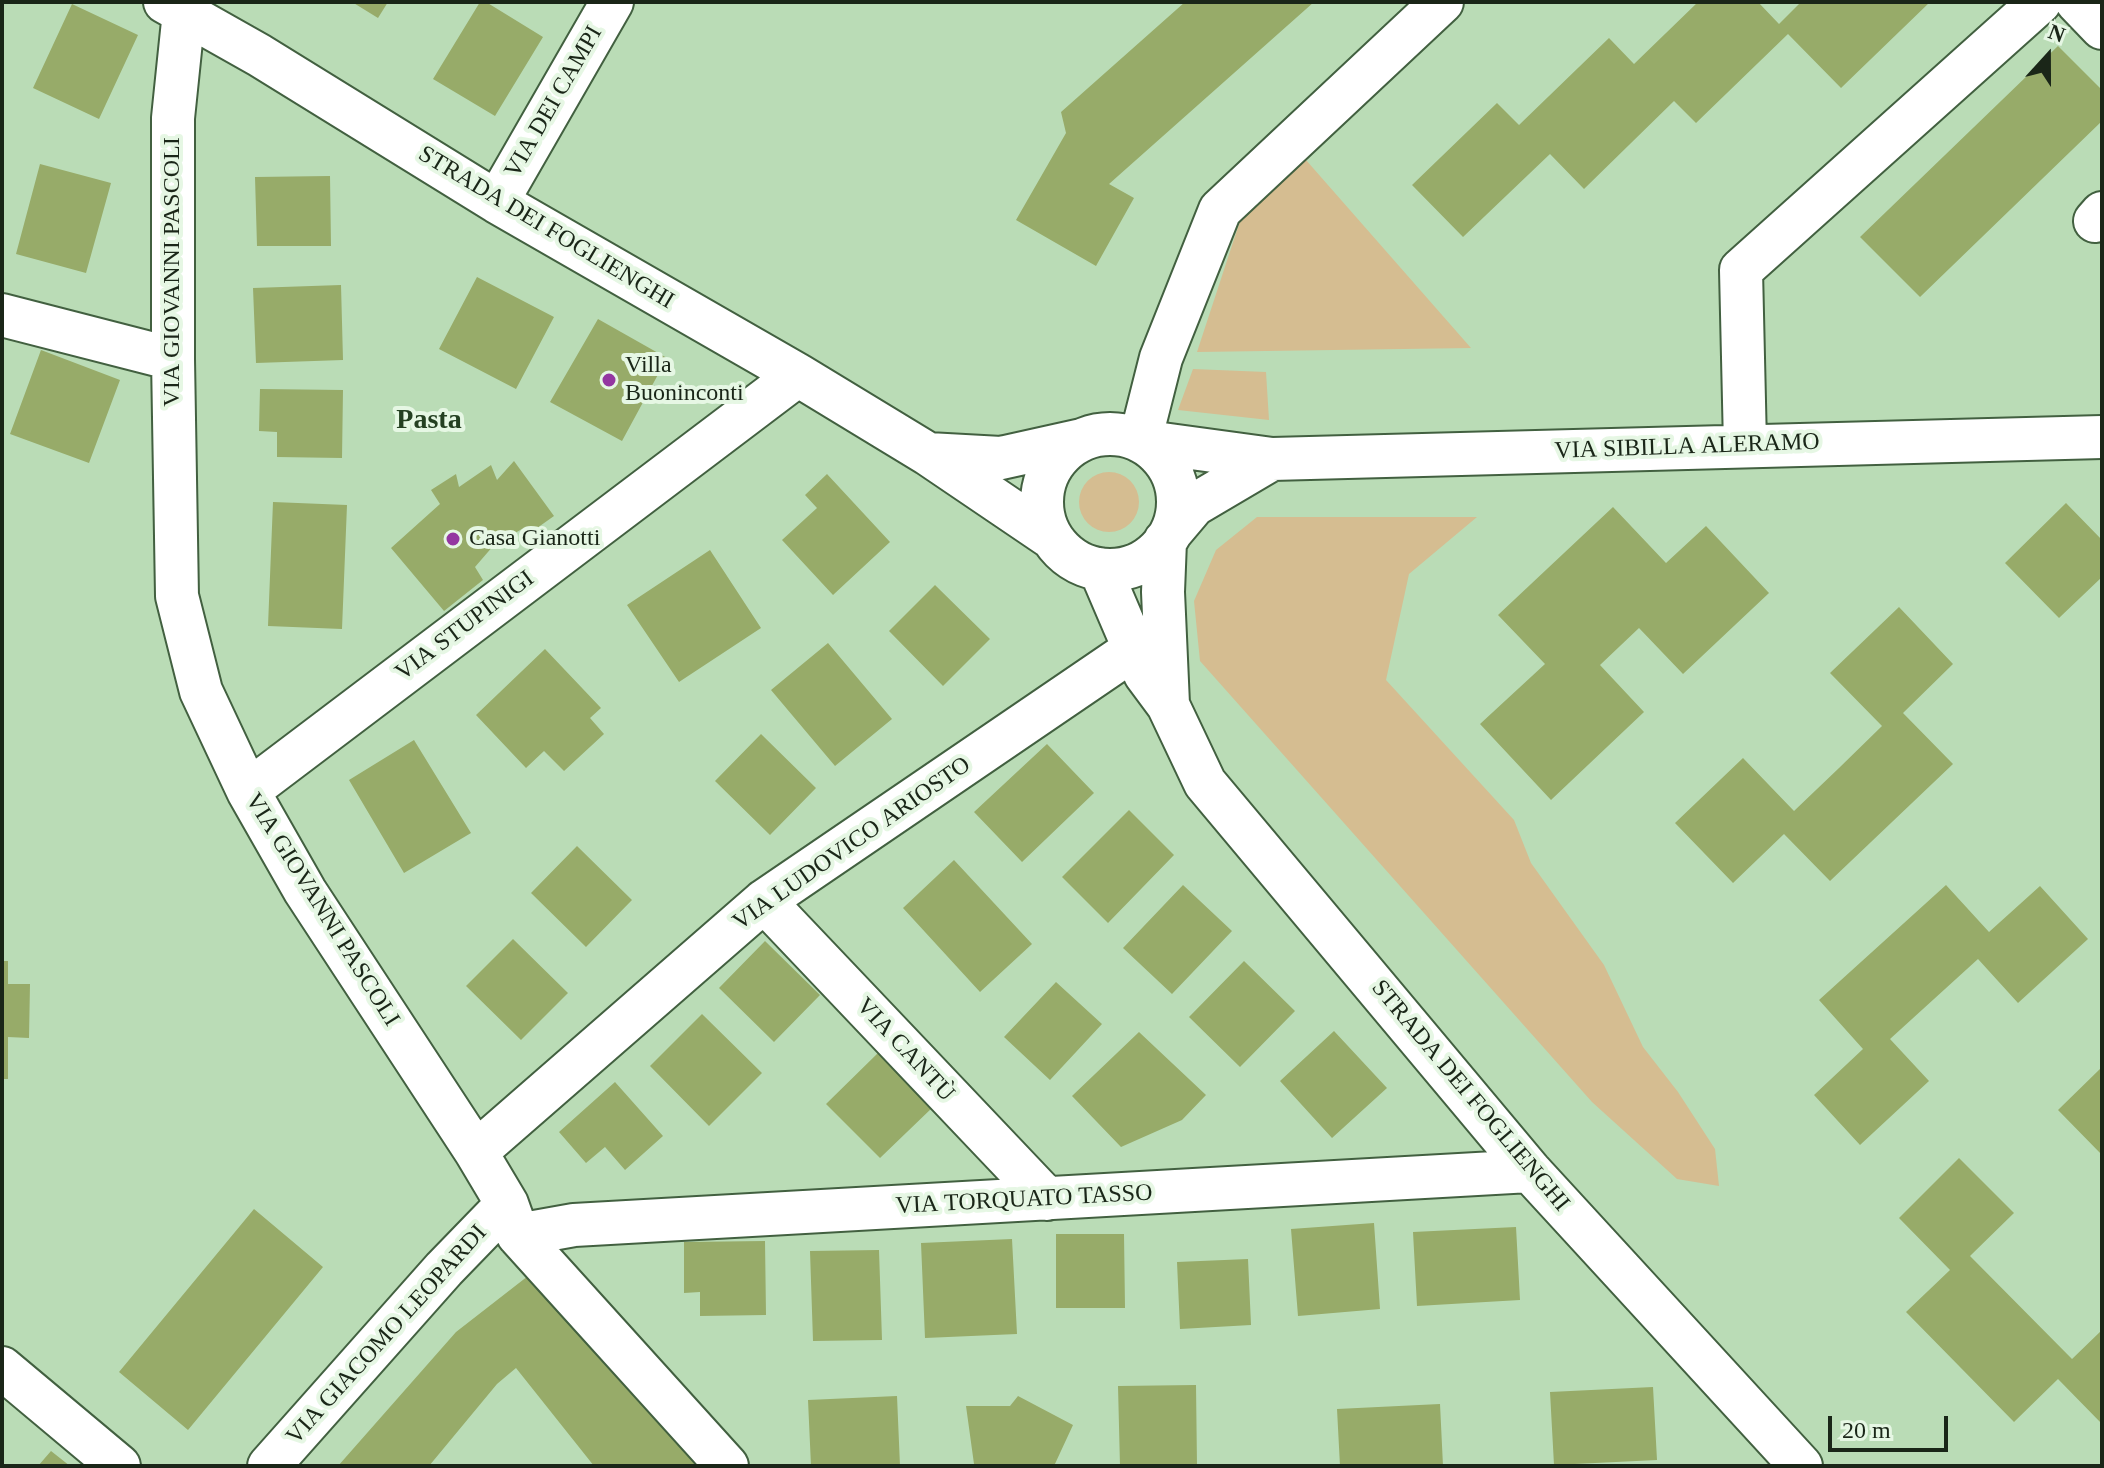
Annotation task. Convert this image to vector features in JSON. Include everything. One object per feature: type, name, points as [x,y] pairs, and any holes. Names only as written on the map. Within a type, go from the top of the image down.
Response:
[{"type":"street","name":"VIA DEI CAMPI","points":[[497,202],[612,2]]},
{"type":"street","points":[[1140,441],[1161,358],[1220,210],[1442,2]]},
{"type":"street","points":[[1745,445],[1741,270],[2040,2]]},
{"type":"street","points":[[2077,2],[2102,28]]},
{"type":"street","name":"STRADA DEI FOGLIENGHI","points":[[178,6],[497,202],[798,375],[928,454],[1049,536],[1073,559],[1100,569],[1145,674],[1168,705],[1205,783],[1530,1171],[1801,1466]]},
{"type":"street","name":"VIA GIOVANNI PASCOLI","points":[[178,6],[173,118],[177,596],[201,691],[248,791],[305,891],[476,1152],[512,1220],[727,1466]]},
{"type":"street","points":[[2,315],[173,359]]},
{"type":"street","name":"VIA STUPINIGI","points":[[248,791],[798,375]]},
{"type":"street","name":"STRADA DEI FOGLIENGHI","points":[[928,454],[1001,458],[1107,434],[1140,441],[1156,452],[1170,470],[1178,501],[1168,536],[1163,592],[1168,705]]},
{"type":"street","name":"VIA SIBILLA ALERAMO","points":[[1140,441],[1272,459],[2102,437]]},
{"type":"street","points":[[1049,536],[1043,507],[1044,485],[1056,461],[1083,440]]},
{"type":"street","name":"VIA SIBILLA ALERAMO","points":[[1168,536],[1194,505],[1272,459]]},
{"type":"street","points":[[1100,569],[1126,568],[1143,562],[1157,551],[1168,536]]},
{"type":"street","name":"VIA LUDOVICO ARIOSTO","points":[[476,1152],[764,901],[1134,649]]},
{"type":"street","name":"VIA CANTÙ","points":[[764,901],[1047,1199]]},
{"type":"street","name":"VIA TORQUATO TASSO","points":[[512,1220],[574,1225],[1530,1171]]},
{"type":"street","name":"VIA GIACOMO LEOPARDI","points":[[269,1466],[444,1269],[512,1220]]},
{"type":"street","points":[[2,1368],[119,1466]]},
{"type":"shaded area","points":[[1306,160],[1471,348],[1197,352],[1241,218]]},
{"type":"shaded area","points":[[1193,369],[1266,372],[1269,420],[1178,410]]},
{"type":"shaded area","points":[[1109,472],[1121,474],[1130,481],[1137,490],[1137,514],[1130,523],[1121,530],[1109,532],[1097,530],[1088,523],[1081,514],[1079,502],[1081,490],[1088,481],[1097,474]]},
{"type":"shaded area","points":[[1257,517],[1477,517],[1409,574],[1386,680],[1514,820],[1531,863],[1604,965],[1643,1047],[1678,1092],[1715,1149],[1719,1186],[1677,1179],[1592,1102],[1200,661],[1194,601],[1216,550]]},
{"type":"building","points":[[352,2],[388,2],[378,18]]},
{"type":"building","points":[[480,2],[486,2],[543,37],[495,116],[433,79]]},
{"type":"building","points":[[1185,2],[1314,2],[1109,184],[1134,198],[1096,266],[1016,220],[1066,133],[1061,112]]},
{"type":"building","points":[[1698,2],[1758,2],[1779,24],[1801,2],[1930,2],[1841,88],[1788,34],[1696,123],[1674,101],[1584,189],[1550,154],[1463,237],[1412,185],[1497,103],[1519,125],[1609,38],[1634,64]]},
{"type":"building","points":[[72,4],[138,35],[99,119],[33,88]]},
{"type":"building","points":[[2058,46],[2102,90],[2102,121],[1920,297],[1860,237]]},
{"type":"building","points":[[40,164],[111,183],[86,273],[16,254]]},
{"type":"building","points":[[330,176],[331,246],[257,246],[255,177]]},
{"type":"building","points":[[477,277],[554,317],[516,389],[439,349]]},
{"type":"building","points":[[341,285],[343,360],[256,363],[253,288]]},
{"type":"building","name":"Villa Buoninconti","points":[[598,319],[667,358],[622,441],[550,402]]},
{"type":"building","points":[[41,350],[120,380],[89,463],[10,434]]},
{"type":"building","points":[[260,389],[343,390],[342,458],[277,457],[277,432],[259,431]]},
{"type":"building","name":"Casa Gianotti","points":[[514,461],[554,516],[530,533],[522,529],[494,545],[475,567],[483,580],[444,611],[391,548],[440,504],[431,490],[456,474],[459,487],[491,465],[497,480]]},
{"type":"building","points":[[827,474],[890,542],[833,595],[782,540],[817,508],[805,495]]},
{"type":"building","points":[[273,502],[347,505],[342,629],[268,626]]},
{"type":"building","points":[[2066,503],[2102,540],[2102,577],[2059,618],[2005,563]]},
{"type":"building","points":[[1613,507],[1666,563],[1706,526],[1769,593],[1683,674],[1639,628],[1600,665],[1644,712],[1551,800],[1480,724],[1545,664],[1498,615]]},
{"type":"building","points":[[710,550],[761,628],[679,682],[627,605]]},
{"type":"building","points":[[935,585],[990,639],[943,686],[889,631]]},
{"type":"building","points":[[1899,607],[1953,664],[1903,713],[1953,764],[1830,881],[1784,834],[1733,883],[1675,823],[1743,758],[1794,811],[1839,768],[1882,726],[1830,673]]},
{"type":"building","points":[[828,643],[892,719],[835,766],[771,690]]},
{"type":"building","points":[[545,649],[601,708],[590,718],[604,734],[564,771],[544,751],[526,768],[476,715]]},
{"type":"building","points":[[761,734],[816,788],[770,835],[715,781]]},
{"type":"building","points":[[414,740],[471,833],[404,873],[349,780]]},
{"type":"building","points":[[1047,744],[1094,793],[1022,862],[974,812]]},
{"type":"building","points":[[1129,810],[1174,855],[1108,923],[1062,877]]},
{"type":"building","points":[[577,846],[632,900],[586,947],[531,893]]},
{"type":"building","points":[[954,860],[1032,944],[980,992],[903,908]]},
{"type":"building","points":[[1183,885],[1232,931],[1172,994],[1123,948]]},
{"type":"building","points":[[1946,885],[1989,932],[2040,886],[2088,939],[2018,1003],[1978,959],[1890,1039],[1929,1081],[1860,1145],[1814,1095],[1863,1049],[1819,1000]]},
{"type":"building","points":[[513,939],[568,993],[521,1040],[466,986]]},
{"type":"building","points":[[765,941],[820,995],[774,1042],[719,988]]},
{"type":"building","points":[[2,961],[8,961],[8,984],[30,984],[29,1038],[8,1037],[8,1079],[2,1079]]},
{"type":"building","points":[[1244,961],[1295,1011],[1240,1067],[1189,1017]]},
{"type":"building","points":[[1056,982],[1102,1024],[1050,1080],[1004,1037]]},
{"type":"building","points":[[702,1014],[762,1073],[709,1126],[650,1066]]},
{"type":"building","points":[[1334,1031],[1387,1088],[1332,1138],[1280,1081]]},
{"type":"building","points":[[1139,1032],[1206,1095],[1182,1120],[1121,1147],[1072,1096]]},
{"type":"building","points":[[879,1052],[933,1107],[880,1158],[826,1104]]},
{"type":"building","points":[[2102,1067],[2102,1155],[2058,1110]]},
{"type":"building","points":[[615,1082],[663,1136],[625,1170],[605,1147],[586,1163],[559,1132]]},
{"type":"building","points":[[1959,1158],[2014,1213],[1970,1256],[2072,1359],[2102,1330],[2102,1424],[2058,1379],[2014,1422],[1906,1312],[1950,1270],[1899,1218]]},
{"type":"building","points":[[254,1209],[323,1267],[188,1430],[119,1372]]},
{"type":"building","points":[[1374,1223],[1380,1309],[1298,1316],[1291,1229]]},
{"type":"building","points":[[1516,1227],[1520,1300],[1417,1306],[1413,1232]]},
{"type":"building","points":[[1056,1234],[1124,1234],[1125,1308],[1056,1308]]},
{"type":"building","points":[[1012,1239],[1017,1334],[925,1338],[921,1243]]},
{"type":"building","points":[[765,1241],[766,1315],[700,1316],[700,1292],[684,1293],[684,1242]]},
{"type":"building","points":[[879,1250],[882,1340],[813,1341],[810,1251]]},
{"type":"building","points":[[1248,1259],[1251,1325],[1180,1329],[1177,1262]]},
{"type":"building","points":[[537,1269],[697,1466],[594,1466],[516,1368],[497,1384],[429,1466],[338,1466],[456,1332]]},
{"type":"building","points":[[1196,1385],[1197,1466],[1120,1466],[1118,1386]]},
{"type":"building","points":[[1653,1387],[1657,1460],[1554,1465],[1550,1392]]},
{"type":"building","points":[[897,1396],[900,1466],[811,1466],[808,1400]]},
{"type":"building","points":[[1018,1396],[1073,1425],[1054,1466],[974,1464],[966,1406],[1010,1406]]},
{"type":"building","points":[[1440,1404],[1443,1466],[1340,1466],[1337,1409]]},
{"type":"building","points":[[51,1451],[70,1466],[38,1466]]},
{"type":"place","name":"Villa Buoninconti","points":[[609,380]]},
{"type":"place","name":"Casa Gianotti","points":[[453,539]]},
{"type":"district","name":"Pasta","points":[[429,421]]}]
